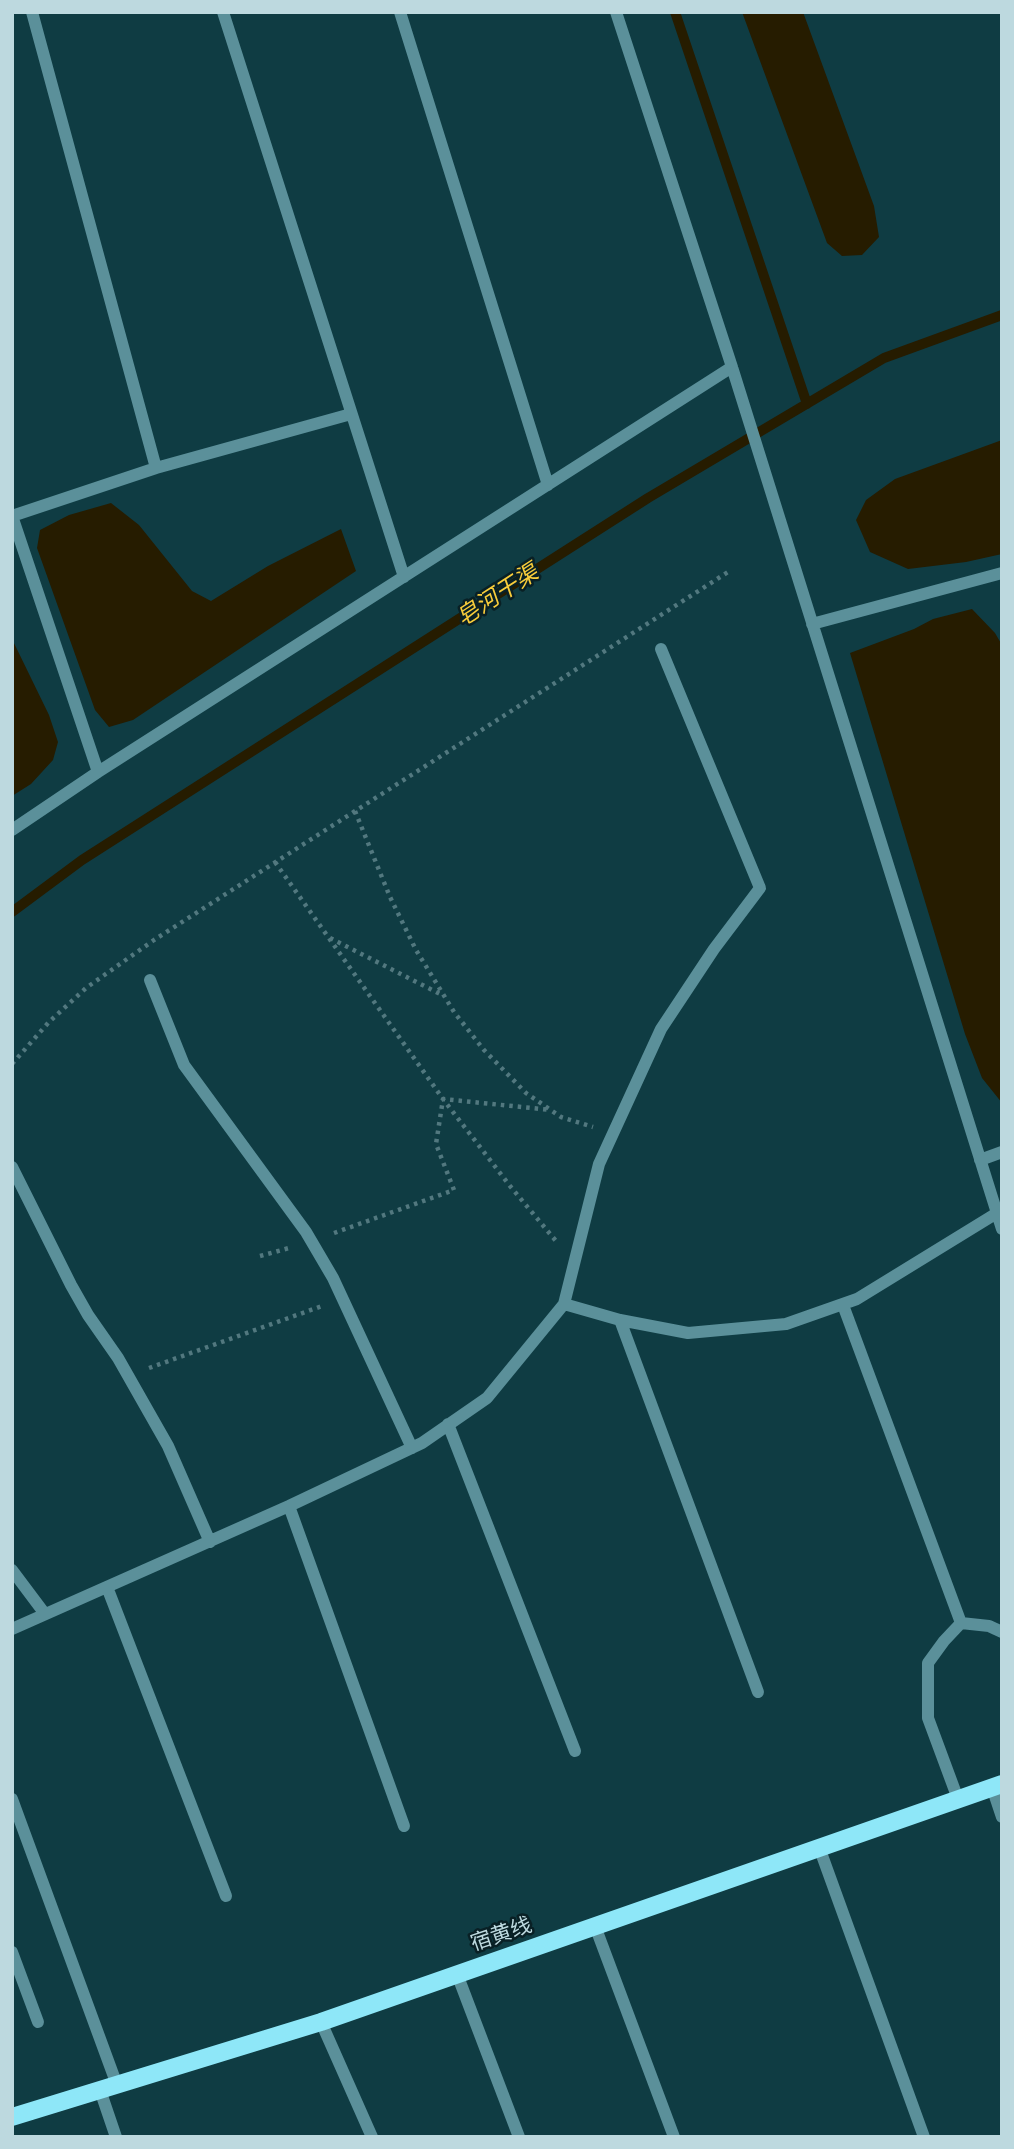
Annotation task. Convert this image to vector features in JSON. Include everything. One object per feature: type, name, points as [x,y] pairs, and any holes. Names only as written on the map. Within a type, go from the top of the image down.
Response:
[{"type":"main road","name":"宿黄线","points":[[12,2117],[321,2022],[997,1785]]},
{"type":"street","points":[[32,12],[156,468]]},
{"type":"street","points":[[223,12],[404,577]]},
{"type":"street","points":[[400,12],[548,485]]},
{"type":"street","points":[[616,12],[738,385],[1002,1229]]},
{"type":"street","points":[[12,830],[98,772],[732,367]]},
{"type":"street","points":[[98,772],[12,516],[156,468],[351,414]]},
{"type":"street","points":[[812,624],[1002,573]]},
{"type":"street","points":[[12,1629],[210,1542],[412,1448],[487,1398],[564,1304],[599,1164],[661,1028],[760,888],[661,649]]},
{"type":"street","points":[[150,981],[184,1065],[312,1241],[343,1299],[412,1448]]},
{"type":"street","points":[[980,1160],[1002,1152]]},
{"type":"street","points":[[12,1167],[71,1285],[128,1375],[168,1446],[210,1542]]},
{"type":"street","points":[[564,1304],[620,1320],[688,1333],[786,1324],[858,1300],[997,1213]]},
{"type":"street","points":[[843,1305],[961,1623]]},
{"type":"street","points":[[620,1320],[758,1692]]},
{"type":"street","points":[[448,1424],[575,1751]]},
{"type":"street","points":[[289,1506],[404,1825]]},
{"type":"street","points":[[12,1570],[45,1614]]},
{"type":"street","points":[[107,1587],[226,1896]]},
{"type":"street","points":[[961,1623],[989,1626],[1002,1632]]},
{"type":"street","points":[[958,1799],[928,1718],[927,1689],[928,1663],[961,1623]]},
{"type":"street","points":[[997,1785],[1002,1816]]},
{"type":"street","points":[[12,1799],[109,2087],[116,2137]]},
{"type":"street","points":[[819,1847],[924,2137]]},
{"type":"street","points":[[595,1926],[674,2137]]},
{"type":"street","points":[[12,1952],[38,2022]]},
{"type":"street","points":[[457,1974],[519,2137]]},
{"type":"street","points":[[321,2022],[372,2137]]},
{"type":"path","points":[[12,1064],[49,1022],[86,988],[154,940],[728,572]]},
{"type":"path","points":[[355,811],[416,950],[484,1050],[526,1093],[551,1111],[561,1117],[614,1133]]},
{"type":"path","points":[[275,862],[443,1100],[575,1263]]},
{"type":"path","points":[[328,937],[445,996]]},
{"type":"path","points":[[443,1100],[551,1111]]},
{"type":"path","points":[[260,1256],[312,1241],[454,1190],[436,1144],[443,1100]]},
{"type":"path","points":[[128,1375],[343,1299]]},
{"type":"shaded area","points":[[742,12],[803,12],[874,206],[879,237],[862,255],[842,256],[827,243]]},
{"type":"shaded area","points":[[1002,440],[1002,554],[966,562],[908,569],[870,552],[856,520],[866,500],[895,479]]},
{"type":"shaded area","points":[[111,503],[139,525],[192,591],[211,601],[268,566],[341,529],[356,571],[133,720],[109,727],[95,710],[37,548],[40,530],[69,515]]},
{"type":"shaded area","points":[[972,609],[995,633],[1002,645],[1002,1103],[982,1078],[965,1034],[850,653],[933,619]]},
{"type":"shaded area","points":[[12,639],[49,715],[58,742],[53,760],[31,784],[12,796]]},
{"type":"waterway","points":[[675,12],[807,404]]},
{"type":"waterway","name":"皂河干渠","points":[[12,912],[82,860],[648,498],[884,358],[1002,315]]}]
